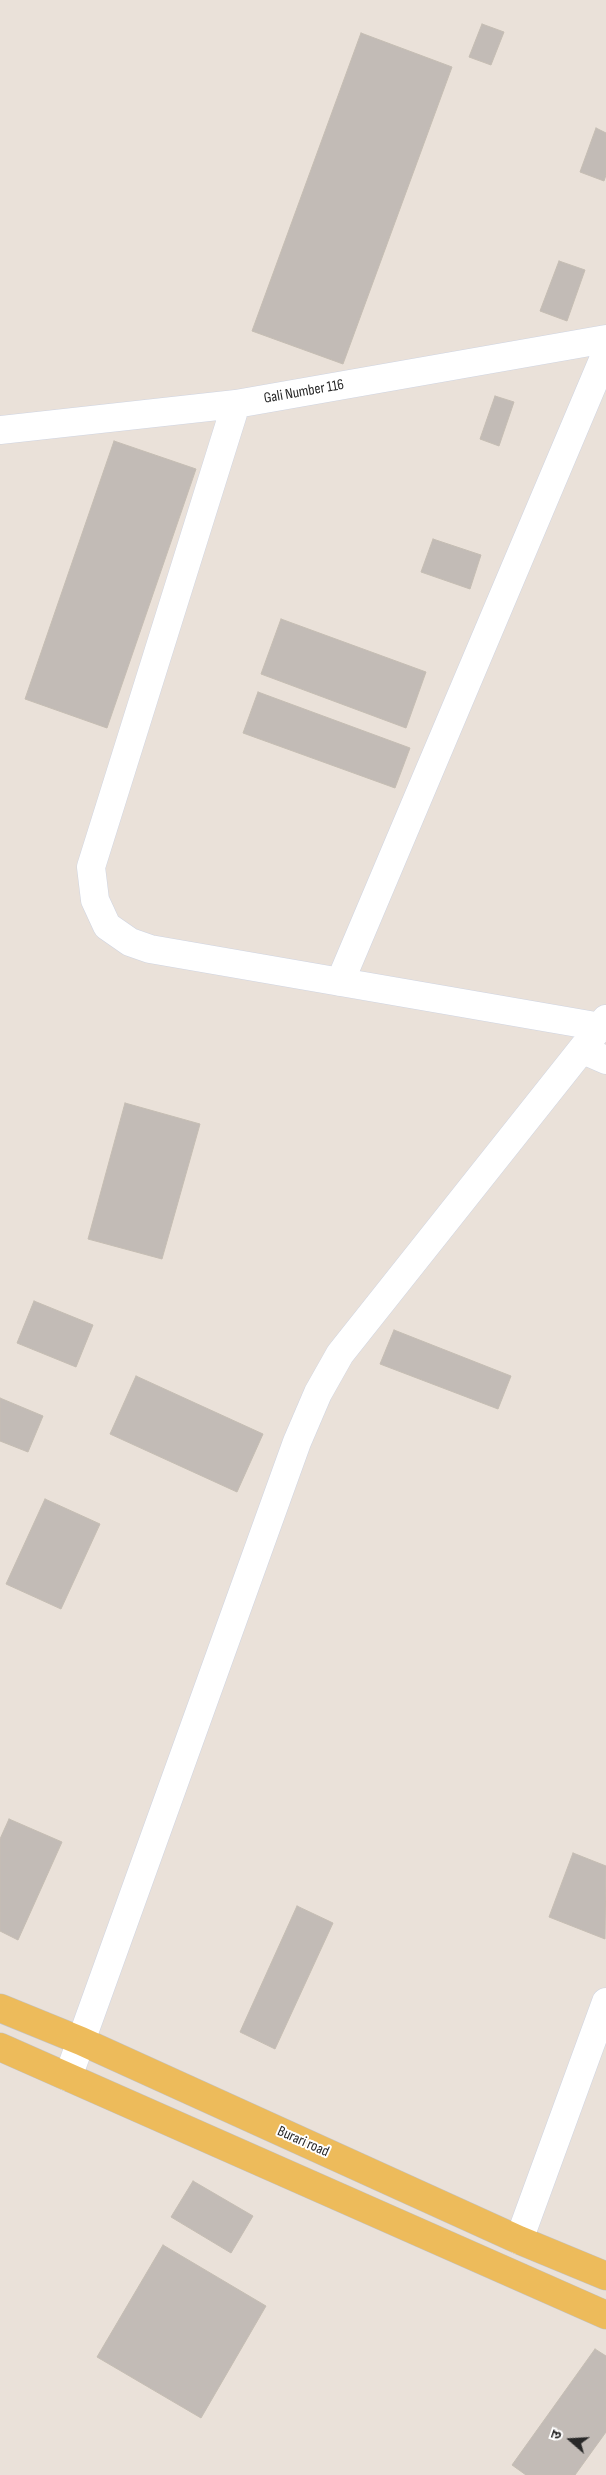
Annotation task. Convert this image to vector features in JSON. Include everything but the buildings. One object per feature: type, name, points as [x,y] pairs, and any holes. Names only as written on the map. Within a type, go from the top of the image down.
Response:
[{"type":"main road","name":"Burari road","points":[[0,2008],[81,2041],[519,2240],[606,2276]]},
{"type":"main road","points":[[0,2047],[606,2315]]},
{"type":"street","name":"Gali Number 116","points":[[0,430],[236,404],[606,339]]},
{"type":"street","points":[[340,982],[606,352]]},
{"type":"street","points":[[68,2077],[297,1442],[318,1393],[340,1354],[546,1092],[595,1055],[604,1023],[340,982],[150,949],[130,942],[107,926],[95,900],[91,866],[236,404]]},
{"type":"street","points":[[519,2240],[606,2002]]}]
